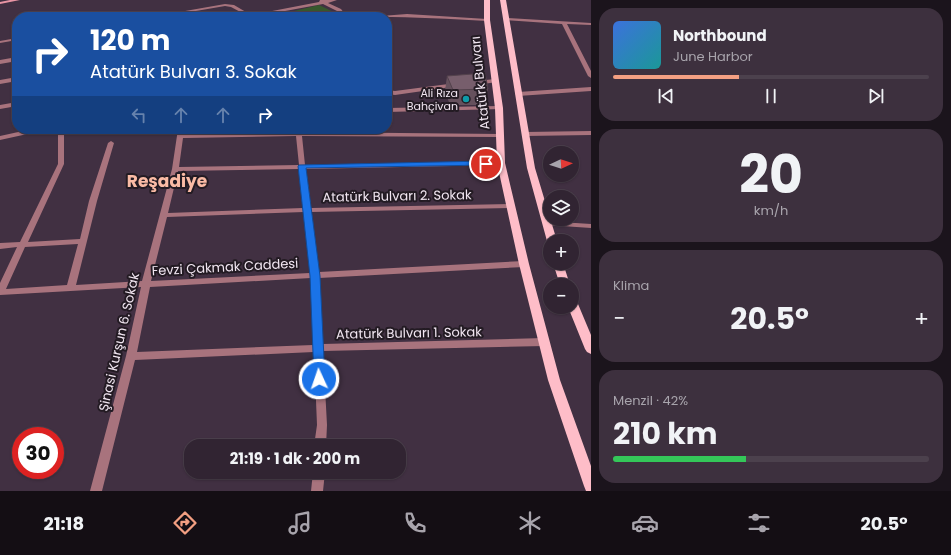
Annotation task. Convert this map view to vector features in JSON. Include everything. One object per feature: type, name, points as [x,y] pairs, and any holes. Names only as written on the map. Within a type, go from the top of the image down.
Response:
[{"type":"main road","name":"Atatürk Bulvarı","points":[[487,0],[487,20],[499,108],[501,163],[524,264],[554,380],[591,486]]},
{"type":"main road","points":[[503,0],[531,168],[543,209]]},
{"type":"main road","points":[[576,314],[591,349]]},
{"type":"street","points":[[0,3],[18,0]]},
{"type":"street","points":[[271,12],[321,1],[335,0]]},
{"type":"street","points":[[321,1],[341,12]]},
{"type":"street","points":[[183,12],[225,5],[232,6],[241,12]]},
{"type":"street","points":[[392,16],[407,15],[487,20]]},
{"type":"street","points":[[506,19],[591,24]]},
{"type":"street","points":[[564,23],[591,76]]},
{"type":"street","points":[[0,42],[12,41]]},
{"type":"street","points":[[0,62],[12,60]]},
{"type":"street","points":[[0,82],[12,80]]},
{"type":"street","points":[[473,83],[495,81]]},
{"type":"street","points":[[392,93],[466,84]]},
{"type":"street","points":[[518,94],[591,89]]},
{"type":"street","points":[[0,107],[12,105]]},
{"type":"street","points":[[392,110],[499,108]]},
{"type":"street","points":[[392,133],[499,135]]},
{"type":"street","points":[[525,134],[591,133]]},
{"type":"street","points":[[0,138],[18,134]]},
{"type":"street","points":[[0,292],[61,164],[61,134]]},
{"type":"street","name":"Şinasi Kurşun 6. Sokak","points":[[96,491],[131,356],[146,284],[175,169],[180,134]]},
{"type":"street","points":[[298,134],[315,276],[322,425],[321,439]]},
{"type":"street","points":[[71,288],[111,143]]},
{"type":"street","points":[[175,169],[501,163]]},
{"type":"street","name":"Atatürk Bulvarı 2. Sokak","points":[[164,215],[307,210],[511,206]]},
{"type":"street","points":[[579,225],[591,226]]},
{"type":"street","points":[[0,246],[83,241]]},
{"type":"street","name":"Fevzi Çakmak Caddesi","points":[[0,292],[524,264]]},
{"type":"street","name":"Atatürk Bulvarı 1. Sokak","points":[[131,356],[318,348],[544,342]]},
{"type":"street","points":[[317,491],[318,479]]},
{"type":"green space","points":[[319,5],[334,12],[290,12]]},
{"type":"building","points":[[485,73],[488,89],[453,90],[447,76]]},
{"type":"place","name":"Ali Rıza Bahçivan","points":[[466,99]]},
{"type":"district","name":"Reşadiye","points":[[167,181]]},
{"type":"route","points":[[319,379],[315,276],[302,166],[486,164]]}]
